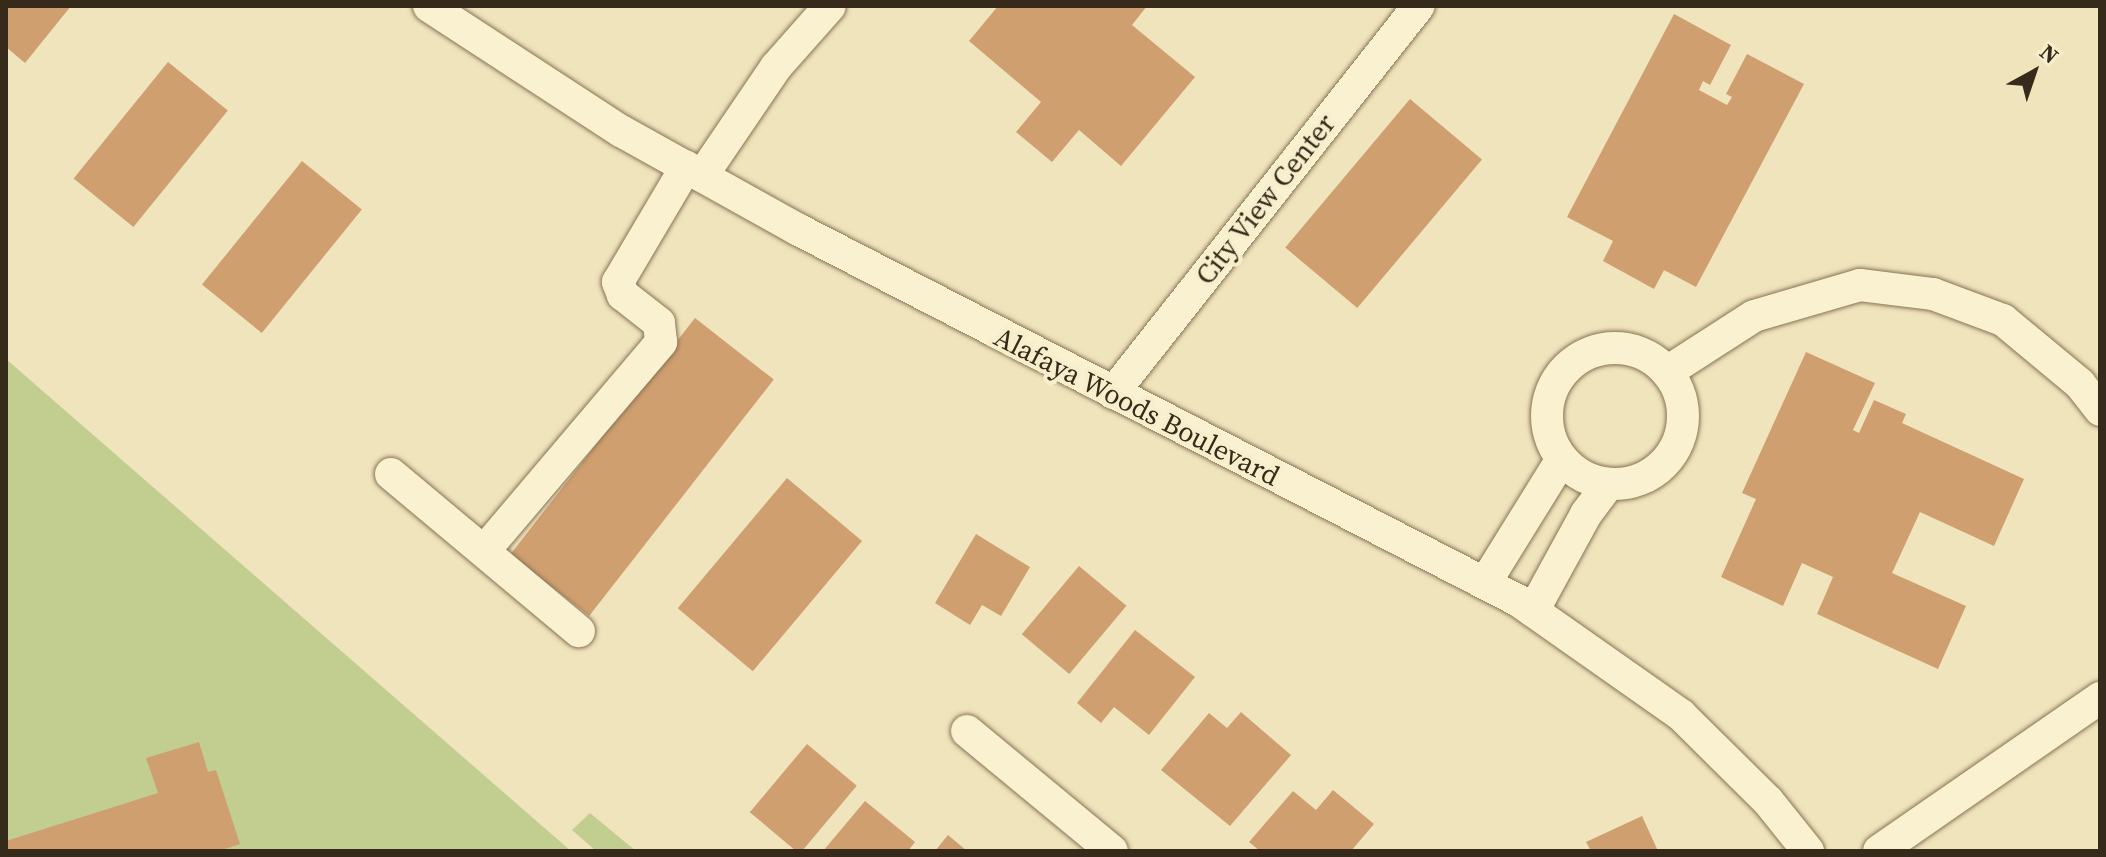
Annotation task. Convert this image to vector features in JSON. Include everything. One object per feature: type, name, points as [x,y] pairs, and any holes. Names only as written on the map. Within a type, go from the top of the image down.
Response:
[{"type":"street","name":"Alafaya Woods Boulevard","points":[[429,6],[596,115],[694,172],[1113,393],[1485,583],[1533,611],[1681,715],[1768,801],[1808,851]]},
{"type":"street","points":[[484,551],[661,342],[659,323],[623,295],[618,282],[694,172],[776,67],[830,6]]},
{"type":"street","name":"City View Center","points":[[1113,393],[1419,6]]},
{"type":"street","points":[[1667,372],[1754,316],[1860,285],[1933,294],[2003,320],[2080,384],[2099,407]]},
{"type":"street","points":[[1621,348],[1646,355],[1667,372],[1680,395],[1683,422],[1675,447],[1658,468],[1635,481],[1609,484],[1583,476],[1562,459],[1549,436],[1546,409],[1554,384],[1571,363],[1594,350],[1621,348]]},
{"type":"street","points":[[1485,583],[1562,459]]},
{"type":"street","points":[[391,474],[579,631]]},
{"type":"street","points":[[1533,611],[1586,514],[1609,484]]},
{"type":"street","points":[[1879,851],[2100,698]]},
{"type":"street","points":[[967,731],[1112,851]]},
{"type":"green space","points":[[6,359],[571,851],[6,851]]},
{"type":"green space","points":[[590,813],[636,851],[596,851],[572,830]]},
{"type":"building","points":[[6,6],[71,6],[25,63],[6,47]]},
{"type":"building","points":[[998,6],[1147,6],[1132,25],[1195,77],[1121,166],[1079,130],[1052,162],[1016,132],[1041,102],[969,41]]},
{"type":"building","points":[[1674,14],[1731,45],[1710,85],[1703,81],[1699,90],[1727,105],[1732,97],[1726,94],[1747,54],[1804,84],[1696,287],[1664,270],[1654,289],[1603,261],[1613,241],[1567,217]]},
{"type":"building","points":[[168,62],[228,110],[133,227],[74,179]]},
{"type":"building","points":[[1410,99],[1482,159],[1357,308],[1285,248]]},
{"type":"building","points":[[302,161],[362,209],[262,333],[202,285]]},
{"type":"building","points":[[695,318],[774,380],[589,616],[510,554]]},
{"type":"building","points":[[1806,352],[1875,383],[1853,430],[1859,433],[1874,400],[1906,414],[1902,423],[2024,479],[1994,546],[1920,512],[1892,573],[1966,606],[1938,669],[1817,614],[1833,577],[1802,563],[1783,606],[1721,577],[1756,499],[1742,493]]},
{"type":"building","points":[[787,478],[862,541],[753,671],[678,608]]},
{"type":"building","points":[[976,534],[1030,567],[1001,616],[982,605],[970,625],[935,603]]},
{"type":"building","points":[[1079,566],[1126,606],[1069,674],[1022,634]]},
{"type":"building","points":[[1135,630],[1195,677],[1149,735],[1114,707],[1101,723],[1077,703]]},
{"type":"building","points":[[1241,712],[1291,755],[1230,826],[1161,770],[1209,713],[1227,728]]},
{"type":"building","points":[[199,742],[208,772],[216,770],[240,844],[219,851],[6,851],[6,841],[158,793],[146,758]]},
{"type":"building","points":[[807,744],[857,786],[802,851],[796,851],[750,812]]},
{"type":"building","points":[[1333,790],[1374,824],[1351,851],[1260,851],[1249,842],[1293,791],[1316,810]]},
{"type":"building","points":[[865,801],[915,842],[908,851],[823,851]]},
{"type":"building","points":[[1642,816],[1658,851],[1591,851],[1586,842]]},
{"type":"building","points":[[948,835],[967,851],[935,851]]}]
